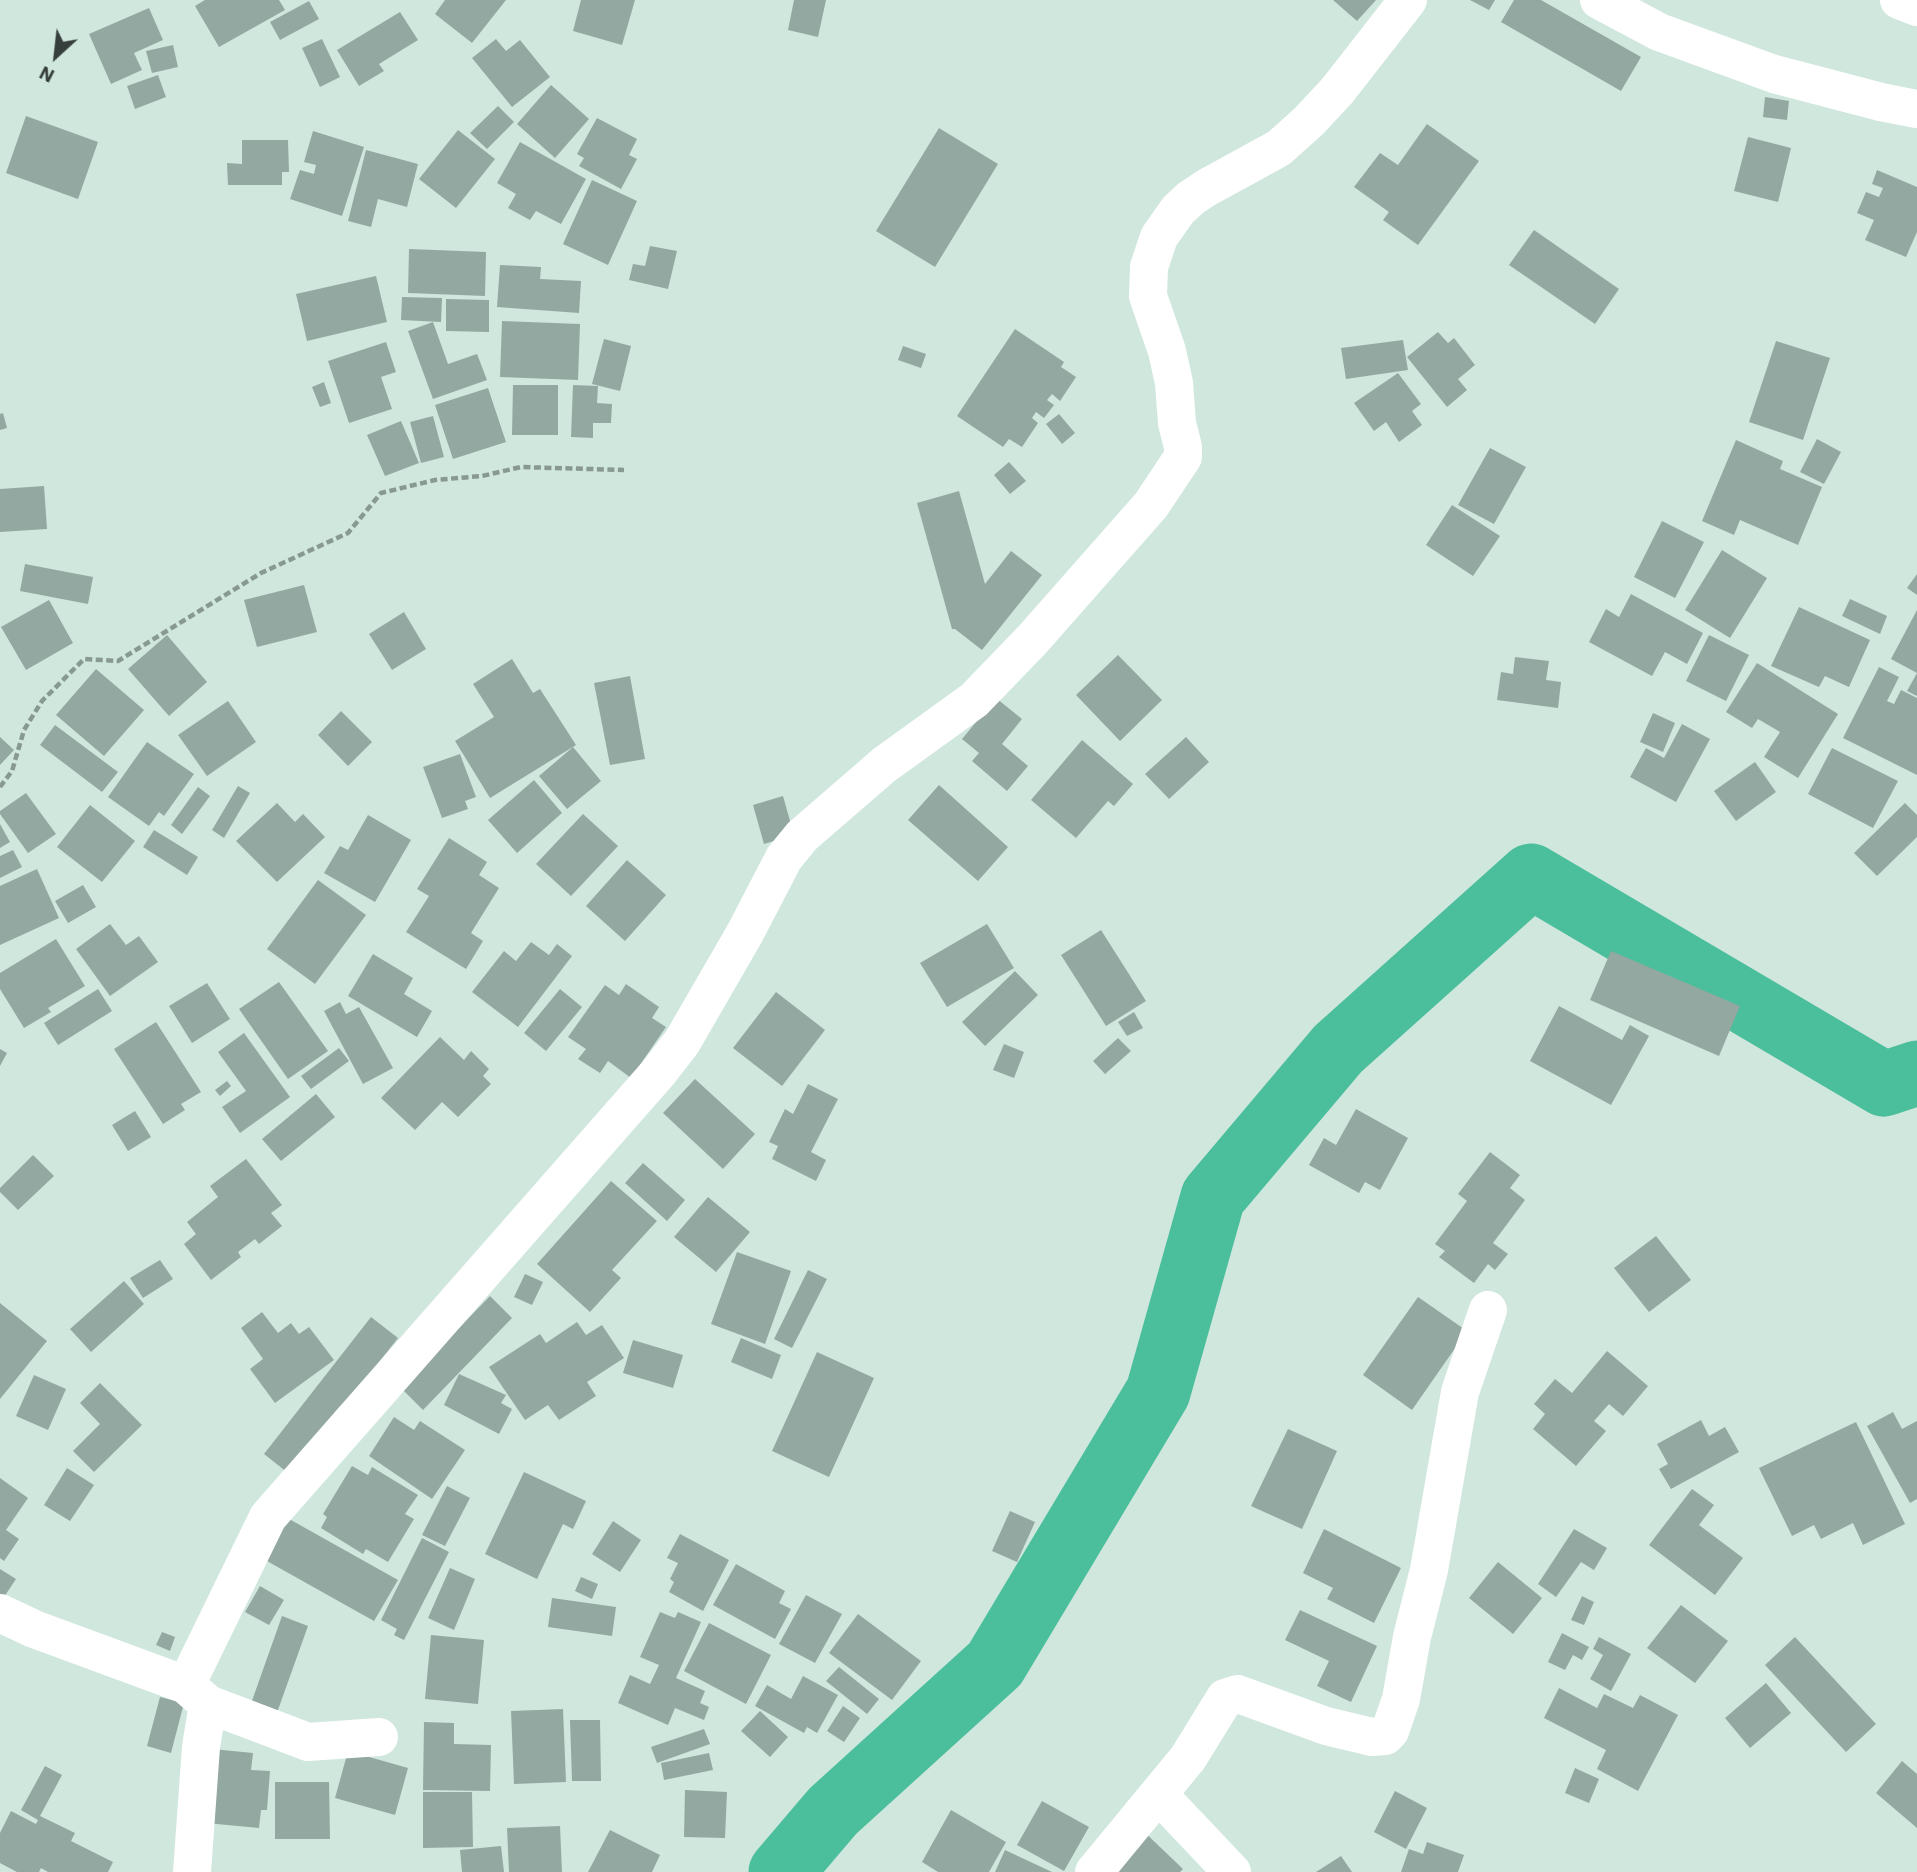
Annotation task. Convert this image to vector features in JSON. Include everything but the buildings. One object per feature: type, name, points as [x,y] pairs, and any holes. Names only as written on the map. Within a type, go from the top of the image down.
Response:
[{"type":"street","points":[[192,1872],[201,1747],[197,1694],[268,1517],[658,1073],[682,1042],[790,851],[802,836],[884,765],[974,700],[1032,640],[1151,505],[1183,457],[1174,383],[1167,351],[1148,296],[1149,267],[1159,237],[1178,210],[1191,198],[1279,148],[1309,121],[1337,91],[1408,0]]},
{"type":"street","points":[[1599,0],[1659,32],[1774,74],[1917,109]]},
{"type":"street","points":[[1899,0],[1917,8]]},
{"type":"street","points":[[1094,1872],[1188,1758],[1224,1698],[1230,1695],[1238,1694],[1326,1726],[1372,1737],[1385,1737],[1390,1731],[1401,1699],[1412,1637],[1431,1558],[1460,1392],[1488,1310]]},
{"type":"street","points":[[0,1613],[308,1742],[379,1737]]},
{"type":"street","points":[[1159,1795],[1232,1872]]},
{"type":"path","points":[[0,787],[12,771],[24,730],[42,701],[84,659],[118,661],[261,573],[348,533],[381,494],[435,480],[521,467],[624,470]]},
{"type":"waterway","points":[[781,1872],[833,1811],[995,1664],[1158,1392],[1213,1197],[1338,1049],[1531,876],[1884,1084],[1917,1073]]},
{"type":"waterway","points":[[1884,1084],[1917,1091]]}]
